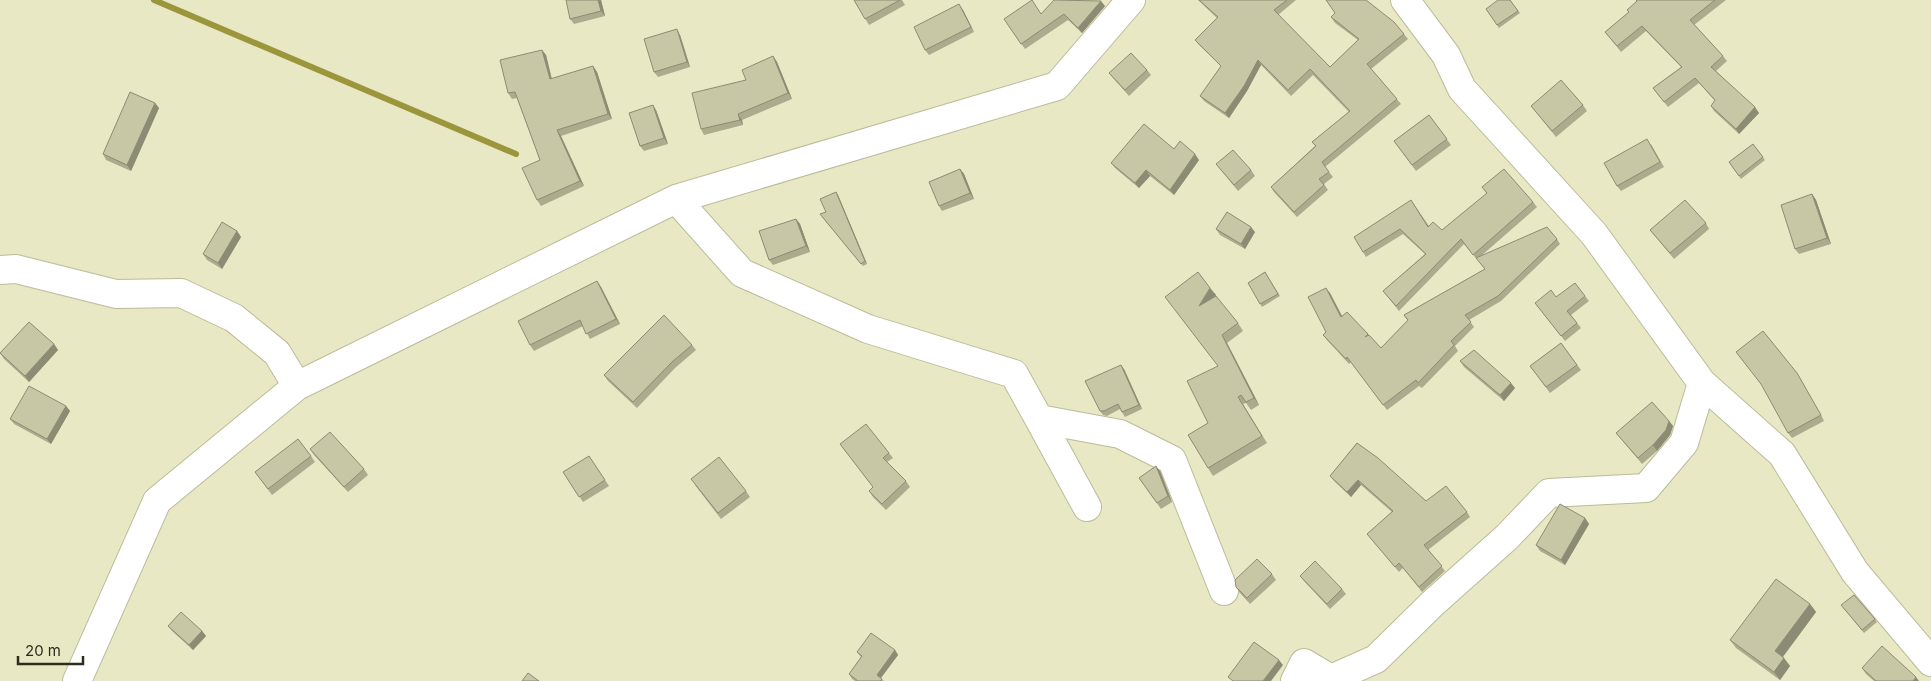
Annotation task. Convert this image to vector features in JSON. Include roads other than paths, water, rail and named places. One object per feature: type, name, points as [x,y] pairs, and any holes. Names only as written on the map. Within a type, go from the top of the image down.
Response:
[{"type":"street","points":[[77,681],[157,501],[297,386],[676,199],[1058,86],[1132,0]]},
{"type":"street","points":[[1404,0],[1446,54],[1462,89],[1594,234],[1702,383],[1782,454],[1855,572],[1931,662]]},
{"type":"street","points":[[676,199],[742,273],[868,329],[1014,374],[1087,507]]},
{"type":"street","points":[[0,270],[16,269],[116,294],[181,293],[234,318],[277,353],[297,386]]},
{"type":"street","points":[[1295,681],[1304,663],[1331,679],[1376,659],[1432,604],[1507,537],[1549,493],[1646,488],[1684,443],[1702,383]]},
{"type":"street","points":[[1039,419],[1120,434],[1172,460],[1224,591]]},
{"type":"waterway","points":[[154,0],[516,154]]}]
